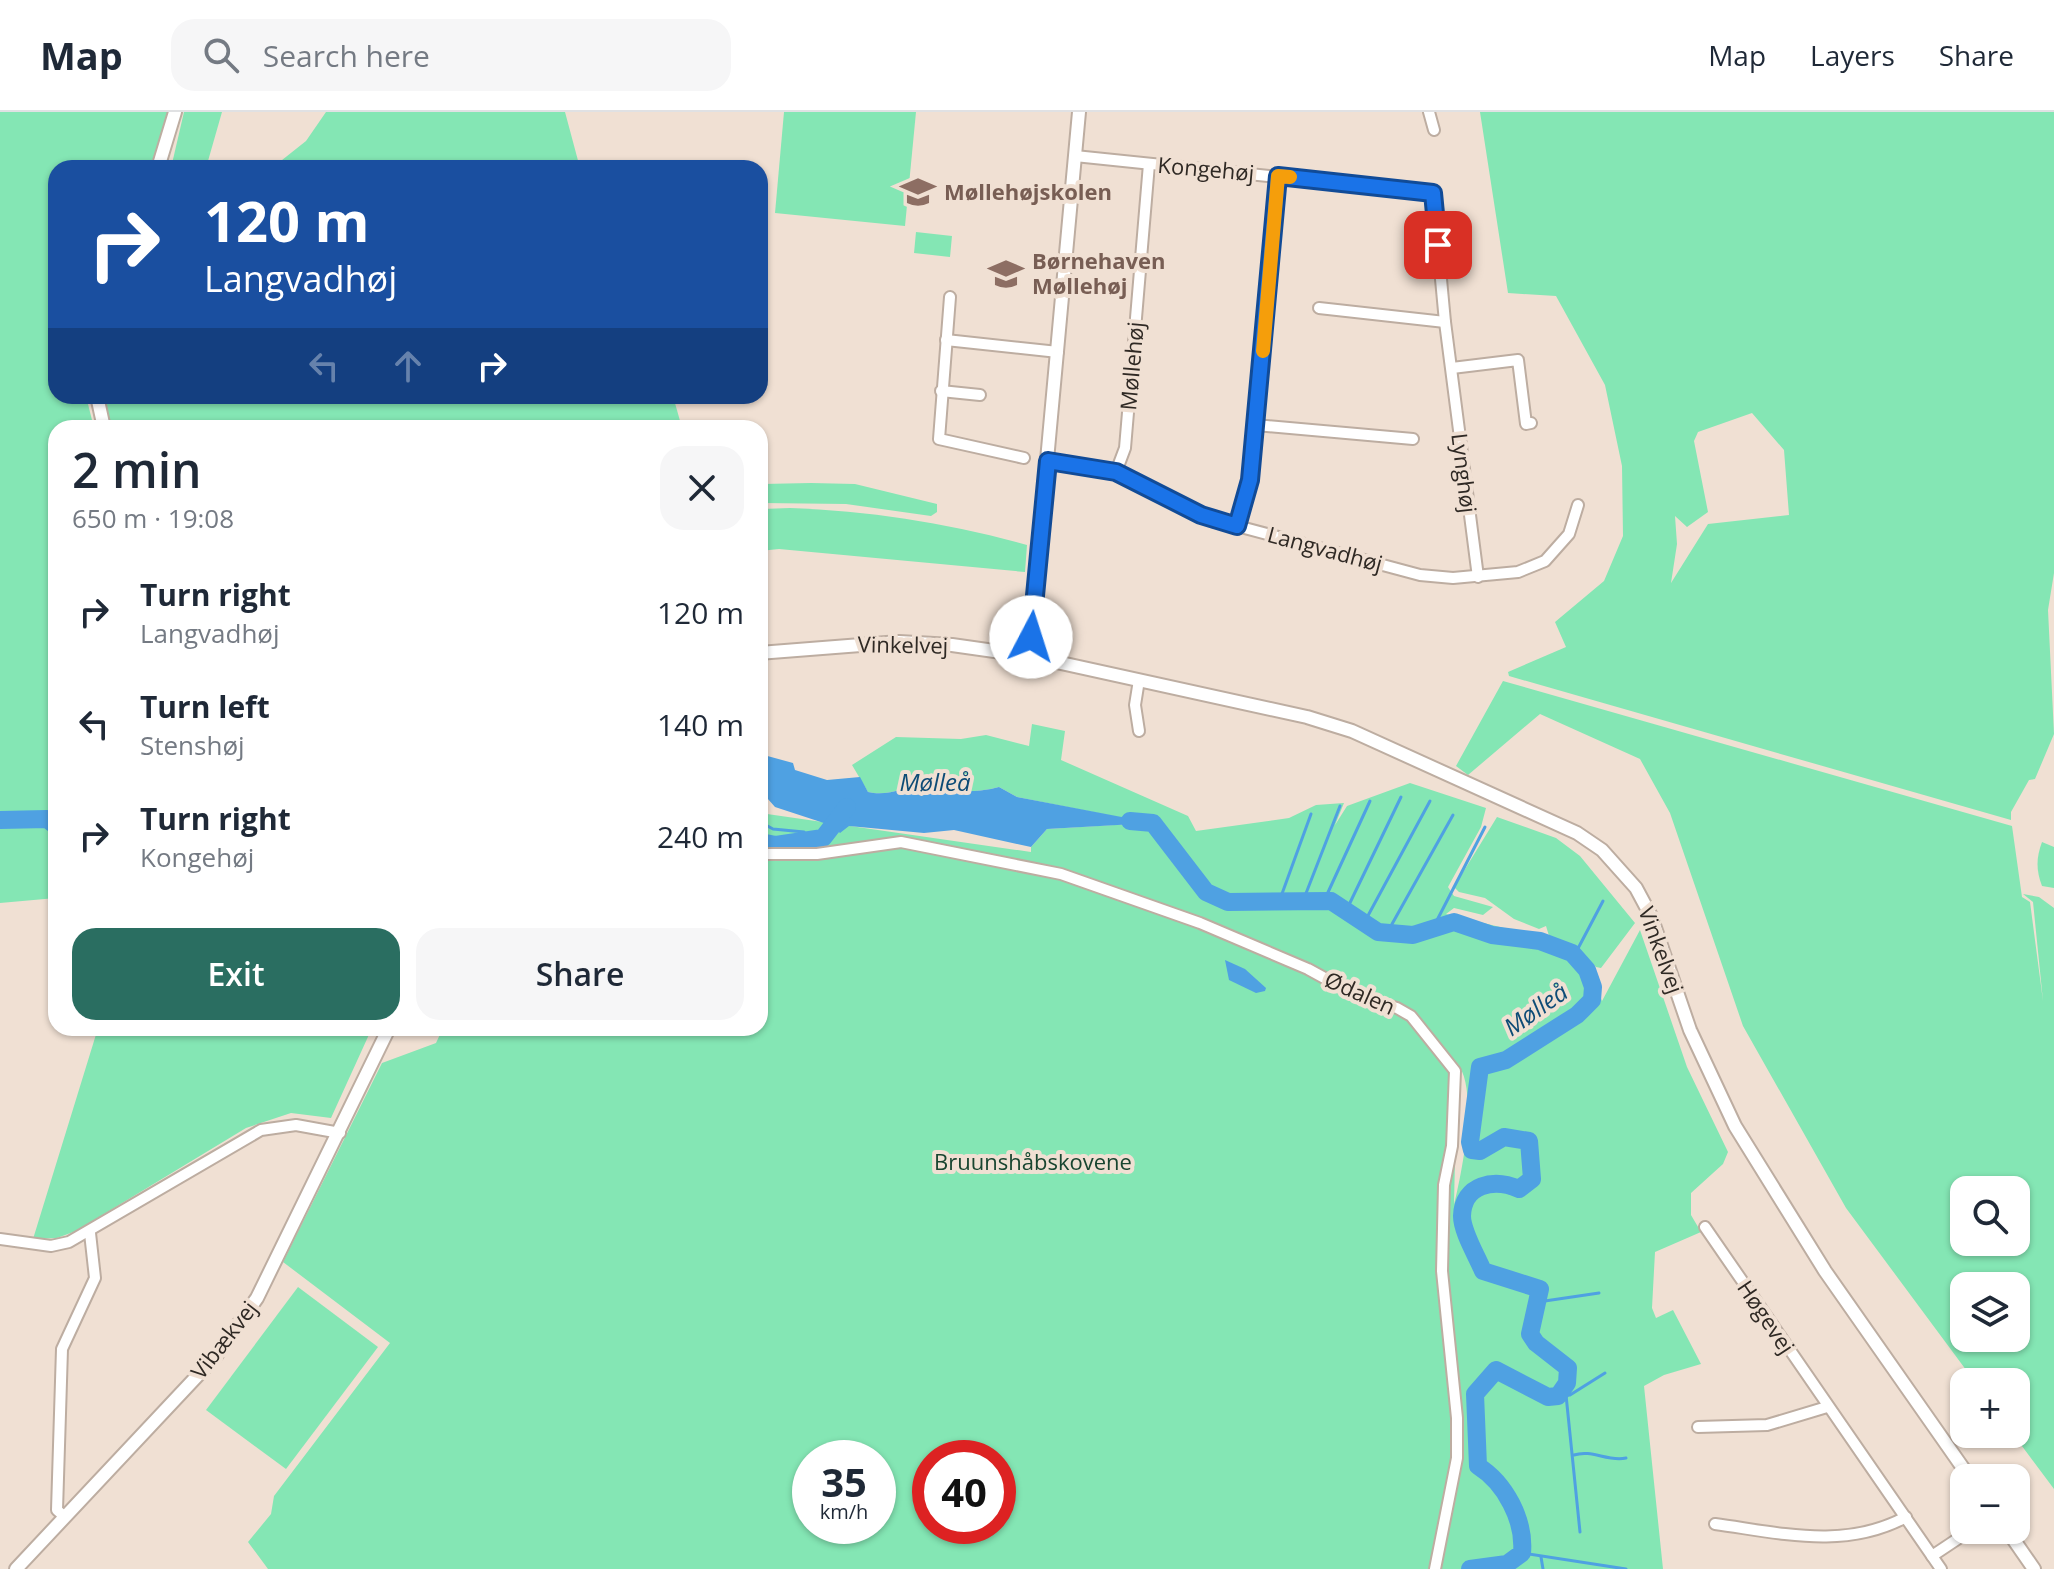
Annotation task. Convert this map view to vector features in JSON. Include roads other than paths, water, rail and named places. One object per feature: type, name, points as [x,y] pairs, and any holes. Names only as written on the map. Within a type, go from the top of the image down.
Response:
[{"type":"street","points":[[160,160],[175,112]]},
{"type":"street","points":[[1029,656],[1079,112]]},
{"type":"street","points":[[1429,112],[1434,130]]},
{"type":"street","name":"Kongehøj","points":[[1075,156],[1433,193]]},
{"type":"street","name":"Møllehøj","points":[[1116,472],[1125,448],[1149,164]]},
{"type":"street","points":[[1237,526],[1250,480],[1278,176]]},
{"type":"street","name":"Lynghøj","points":[[1433,193],[1445,322],[1478,577]]},
{"type":"street","points":[[950,297],[939,439],[1024,458]]},
{"type":"street","points":[[1319,308],[1445,322]]},
{"type":"street","points":[[946,340],[1058,352]]},
{"type":"street","points":[[1452,368],[1518,360],[1526,424],[1531,423]]},
{"type":"street","points":[[941,391],[980,395]]},
{"type":"street","points":[[1256,425],[1413,439]]},
{"type":"street","name":"Langvadhøj","points":[[1048,461],[1116,472],[1201,515],[1420,575],[1478,577],[1518,572],[1545,561],[1569,534],[1578,505]]},
{"type":"street","name":"Vinkelvej","points":[[768,652],[899,642],[952,645],[1029,656],[1307,717],[1352,731],[1577,833],[1602,850],[1636,888],[1651,916],[1690,1030],[1735,1126],[1825,1271],[1960,1464]]},
{"type":"street","points":[[1139,680],[1135,705],[1139,731]]},
{"type":"street","name":"Ødalen","points":[[768,854],[817,854],[901,842],[1061,874],[1200,923],[1308,969],[1361,998],[1381,1001],[1411,1016],[1455,1071],[1452,1146],[1444,1185],[1442,1271],[1457,1418],[1457,1458],[1435,1569]]},
{"type":"street","name":"Vibækvej","points":[[16,1569],[224,1345],[257,1298],[385,1036]]},
{"type":"street","points":[[0,1239],[51,1246],[90,1233],[261,1130],[296,1125],[340,1133]]},
{"type":"street","name":"Høgevej","points":[[1705,1227],[1941,1569]]},
{"type":"street","points":[[65,1517],[57,1510],[62,1349],[95,1278],[90,1233]]},
{"type":"street","points":[[1698,1427],[1767,1425],[1827,1407]]},
{"type":"street","points":[[1715,1524],[1827,1538],[1866,1534],[1906,1517]]},
{"type":"street","points":[[1932,1556],[1950,1544]]},
{"type":"street","points":[[2017,1544],[2034,1569]]},
{"type":"water","points":[[768,756],[793,763],[795,770],[827,780],[860,777],[868,792],[883,793],[924,786],[967,791],[999,787],[1017,797],[1153,823],[1047,829],[1031,847],[954,830],[924,833],[849,826],[840,833],[833,826],[775,807],[768,799]]},
{"type":"water","points":[[1225,960],[1245,969],[1266,988],[1265,991],[1256,993],[1229,980]]},
{"type":"waterway","points":[[1346,911],[1401,797]]},
{"type":"waterway","points":[[1324,901],[1370,801]]},
{"type":"waterway","points":[[1364,923],[1430,801]]},
{"type":"waterway","points":[[1303,901],[1340,806]]},
{"type":"waterway","name":"Mølleå","points":[[768,844],[823,838],[847,807]]},
{"type":"waterway","points":[[1279,902],[1311,814]]},
{"type":"waterway","points":[[1387,933],[1453,815]]},
{"type":"waterway","name":"Mølleå","points":[[0,820],[48,820]]},
{"type":"waterway","name":"Mølleå","points":[[1130,821],[1153,823],[1206,892],[1228,902],[1331,901],[1378,932],[1413,935],[1454,922],[1492,935],[1540,941],[1572,953],[1587,970],[1593,987],[1592,1000],[1577,1015],[1506,1060],[1480,1067],[1470,1142],[1472,1150],[1480,1151],[1504,1137],[1529,1141],[1532,1179],[1519,1189],[1490,1184],[1474,1190],[1464,1205],[1464,1229],[1483,1271],[1540,1289],[1530,1334],[1536,1343],[1568,1368],[1567,1383],[1558,1396],[1548,1397],[1496,1370],[1475,1394],[1478,1466],[1505,1492],[1517,1515],[1522,1553],[1507,1564],[1470,1569]]},
{"type":"waterway","points":[[768,826],[804,832],[809,842]]},
{"type":"waterway","points":[[1433,928],[1485,827]]},
{"type":"waterway","points":[[1574,956],[1603,901]]},
{"type":"waterway","points":[[1538,1302],[1599,1293]]},
{"type":"waterway","points":[[1558,1396],[1570,1395],[1605,1373]]},
{"type":"waterway","points":[[1566,1395],[1580,1532]]},
{"type":"waterway","points":[[1574,1455],[1626,1458]]},
{"type":"waterway","points":[[1522,1553],[1626,1569]]},
{"type":"waterway","points":[[1541,1557],[1543,1569]]},
{"type":"waterway","name":"Mølleå","points":[[1511,1569],[1512,1560]]},
{"type":"place","name":"Møllehøjskolen","points":[[918,192]]},
{"type":"place","name":"Børnehaven Møllehøj","points":[[1006,274]]},
{"type":"park label","name":"Bruunshåbskovene","points":[[1033,1162]]}]
